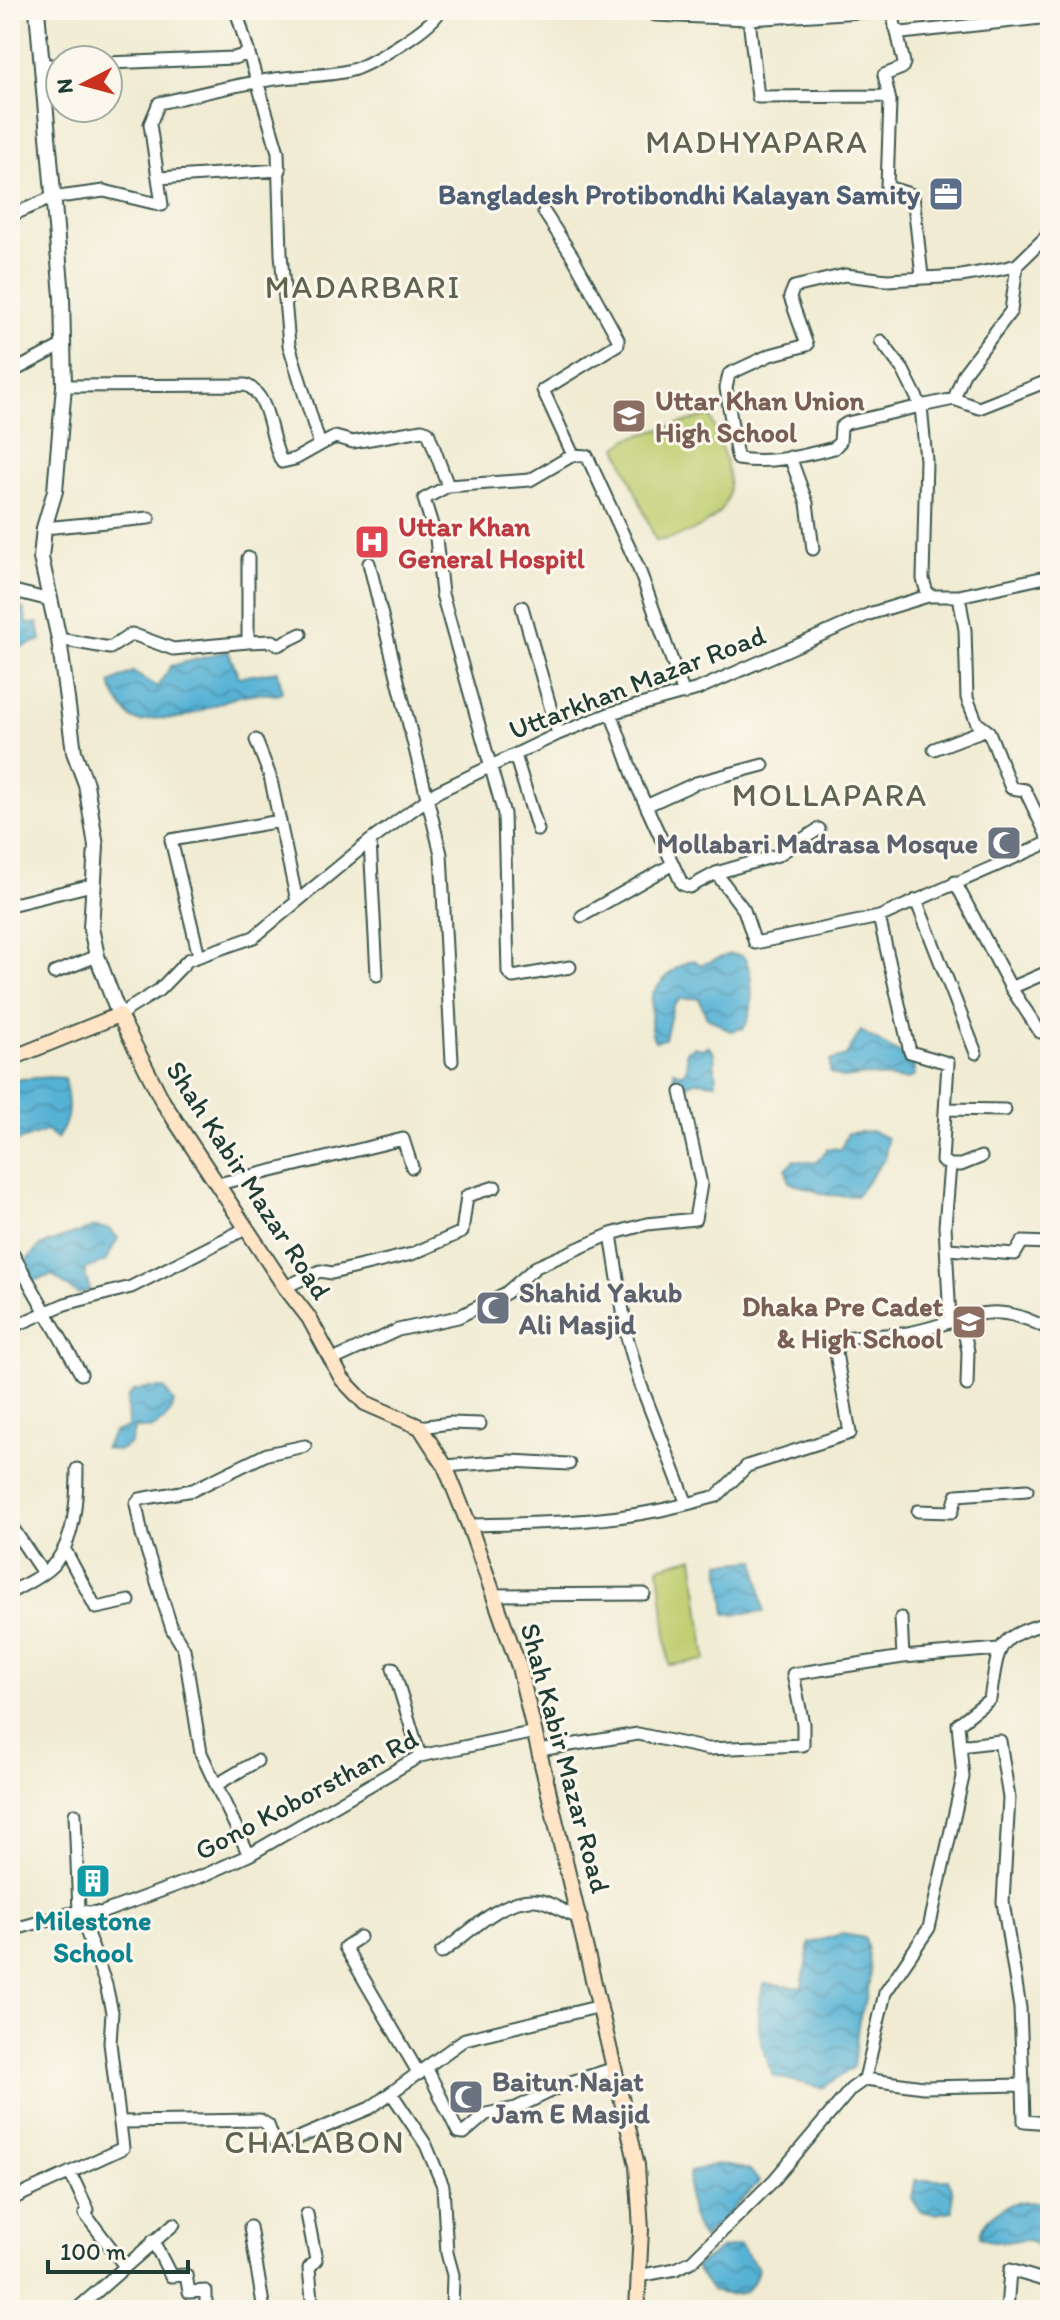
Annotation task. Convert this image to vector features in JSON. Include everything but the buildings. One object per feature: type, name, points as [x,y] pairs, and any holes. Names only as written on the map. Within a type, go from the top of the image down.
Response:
[{"type":"main road","points":[[10,1059],[119,1015]]},
{"type":"main road","name":"Shah Kabir Mazar Road","points":[[119,1015],[163,1102],[245,1229],[309,1318],[342,1379],[365,1403],[420,1427],[445,1466],[469,1525],[519,1667],[581,1918],[612,2069],[637,2165],[641,2215],[637,2310]]},
{"type":"street","name":"Shah Kabir Mazar Road","points":[[37,10],[51,198],[62,296],[64,386],[55,491],[44,528],[41,558],[59,639],[74,752],[86,784],[96,846],[91,928],[97,956],[119,1015]]},
{"type":"street","points":[[236,10],[278,152],[281,254],[289,345],[320,445]]},
{"type":"street","points":[[10,216],[51,198],[104,191],[162,205],[150,124],[159,103],[257,82],[351,70],[382,58],[397,43],[420,31],[440,10]]},
{"type":"street","points":[[652,10],[655,15],[670,17],[749,19],[806,13],[831,17],[893,10],[904,63],[883,77],[890,101],[887,187],[913,195],[922,276]]},
{"type":"street","points":[[897,32],[1050,17]]},
{"type":"street","points":[[749,19],[758,97],[883,96],[890,101]]},
{"type":"street","points":[[124,62],[234,58],[247,54]]},
{"type":"street","points":[[159,178],[280,170]]},
{"type":"street","points":[[544,212],[573,257],[618,339],[618,344],[574,368],[543,390],[573,455]]},
{"type":"street","points":[[1050,233],[1017,265],[961,276],[887,280],[845,275],[794,287],[790,297],[807,345],[770,355],[729,374],[726,388],[738,459],[766,461],[834,448],[840,442],[841,427],[847,423],[954,399],[979,408],[1050,380]]},
{"type":"street","points":[[954,399],[964,373],[1011,311],[1017,265]]},
{"type":"street","points":[[881,341],[903,370],[921,406],[926,460],[923,579],[928,596]]},
{"type":"street","points":[[10,373],[63,345]]},
{"type":"street","points":[[64,386],[246,385],[252,388],[269,419],[282,462],[295,459],[335,437],[353,442],[422,430],[428,432],[448,486]]},
{"type":"street","points":[[570,967],[513,977],[508,972],[504,814],[442,594],[436,538],[424,506],[428,495],[448,486],[530,480],[573,455],[587,456],[639,569],[684,694]]},
{"type":"street","points":[[790,457],[807,503],[813,549]]},
{"type":"street","points":[[44,528],[149,518]]},
{"type":"street","points":[[248,558],[248,642]]},
{"type":"street","points":[[369,563],[383,633],[429,798],[441,854],[452,1061]]},
{"type":"street","name":"Uttarkhan Mazar Road","points":[[119,1015],[159,990],[188,960],[254,937],[370,841],[429,798],[558,734],[611,713],[684,694],[869,614],[928,596],[959,596],[1050,576]]},
{"type":"street","points":[[10,590],[50,600]]},
{"type":"street","points":[[716,873],[744,910],[755,943],[879,917],[1050,842],[1025,790],[1011,788],[989,732],[973,715],[967,698],[965,630],[959,596]]},
{"type":"street","points":[[522,607],[558,734]]},
{"type":"street","points":[[59,639],[110,648],[132,634],[173,649],[273,641],[278,645],[301,634]]},
{"type":"street","points":[[611,713],[673,864],[686,887],[716,873],[778,855],[819,829]]},
{"type":"street","points":[[934,749],[984,730]]},
{"type":"street","points":[[256,740],[270,776],[297,901]]},
{"type":"street","points":[[515,755],[538,830]]},
{"type":"street","points":[[648,805],[696,783],[763,765]]},
{"type":"street","points":[[199,956],[171,840],[280,821]]},
{"type":"street","points":[[370,841],[377,975]]},
{"type":"street","points":[[582,916],[673,864]]},
{"type":"street","points":[[955,882],[1011,988],[1040,1032]]},
{"type":"street","points":[[10,905],[92,885]]},
{"type":"street","points":[[916,900],[976,1053]]},
{"type":"street","points":[[879,917],[910,1052],[948,1063],[942,1161],[950,1165],[981,1157]]},
{"type":"street","points":[[54,973],[97,956]]},
{"type":"street","points":[[1011,988],[1050,971]]},
{"type":"street","points":[[333,1360],[398,1330],[458,1317],[506,1293],[536,1267],[611,1234],[647,1224],[695,1219],[701,1184],[681,1092]]},
{"type":"street","points":[[946,1109],[1005,1110]]},
{"type":"street","points":[[218,1184],[403,1139],[412,1167]]},
{"type":"street","points":[[950,1165],[945,1226],[948,1249],[946,1279],[968,1351],[967,1385]]},
{"type":"street","points":[[285,1287],[320,1271],[332,1273],[437,1245],[462,1232],[467,1196],[495,1187]]},
{"type":"street","points":[[10,1328],[44,1312],[131,1287],[245,1229]]},
{"type":"street","points":[[611,1234],[627,1337],[640,1383],[687,1504]]},
{"type":"street","points":[[948,1249],[1015,1254],[1022,1242],[1050,1243]]},
{"type":"street","points":[[10,1249],[81,1374]]},
{"type":"street","points":[[469,1525],[588,1522],[637,1517],[717,1496],[747,1466],[850,1433],[836,1353],[840,1339],[905,1333],[956,1318],[1022,1315],[1050,1330]]},
{"type":"street","points":[[420,1427],[450,1423],[480,1424]]},
{"type":"street","points":[[249,1855],[201,1753],[193,1723],[184,1649],[172,1629],[142,1535],[136,1504],[140,1499],[193,1490],[267,1454],[305,1446]]},
{"type":"street","points":[[445,1466],[510,1461],[569,1464]]},
{"type":"street","points":[[10,1593],[43,1573],[64,1548],[77,1499],[77,1469]]},
{"type":"street","points":[[918,1511],[952,1512],[957,1495],[1027,1490]]},
{"type":"street","points":[[10,1524],[43,1573]]},
{"type":"street","points":[[64,1548],[96,1608],[129,1601]]},
{"type":"street","points":[[494,1595],[644,1594]]},
{"type":"street","points":[[901,1618],[903,1657]]},
{"type":"street","points":[[638,2276],[676,2269],[692,2261],[774,2180],[851,2089],[865,2079],[885,1993],[929,1928],[963,1777],[958,1724],[990,1699],[999,1649],[1014,1632],[1050,1622]]},
{"type":"street","points":[[539,1750],[638,1734],[708,1749],[803,1745],[803,1724],[793,1674],[903,1657],[999,1649]]},
{"type":"street","points":[[393,1668],[420,1756]]},
{"type":"street","name":"Gono Koborsthan Rd","points":[[10,1926],[22,1927],[79,1911],[101,1913],[249,1855],[420,1756],[535,1732]]},
{"type":"street","points":[[960,1746],[1000,1741],[1009,1798],[1003,1902],[1020,2008],[1024,2121],[1050,2123]]},
{"type":"street","points":[[216,1785],[257,1761]]},
{"type":"street","points":[[10,2200],[121,2152],[122,2122],[110,2043],[112,2012],[106,1985],[79,1911],[75,1814]]},
{"type":"street","points":[[441,1953],[505,1906],[535,1899],[581,1918]]},
{"type":"street","points":[[360,1937],[345,1947],[458,2132],[464,2133],[476,2119],[486,2114],[516,2108],[568,2083],[612,2069]]},
{"type":"street","points":[[122,2122],[260,2120],[268,2125],[274,2141],[284,2144],[346,2120],[392,2094],[465,2039],[601,2006]]},
{"type":"street","points":[[865,2079],[923,2087],[1023,2085]]},
{"type":"street","points":[[392,2094],[426,2145],[443,2186],[447,2253],[453,2275],[452,2310]]},
{"type":"street","points":[[70,2172],[88,2210],[85,2214],[124,2265]]},
{"type":"street","points":[[307,2214],[316,2260],[309,2268],[313,2310]]},
{"type":"street","points":[[76,2310],[174,2224]]},
{"type":"street","points":[[250,2227],[264,2310]]},
{"type":"street","points":[[153,2241],[171,2276],[186,2275],[189,2292],[206,2291],[206,2310]]},
{"type":"street","points":[[1007,2310],[1010,2270],[1050,2282]]},
{"type":"green space","points":[[711,417],[725,459],[728,498],[704,525],[680,536],[656,541],[617,447],[630,438]]},
{"type":"green space","points":[[693,1557],[706,1660],[669,1665],[659,1567]]},
{"type":"water","points":[[10,597],[24,610],[27,624],[38,623],[41,640],[15,649],[10,658]]},
{"type":"water","points":[[228,651],[239,677],[278,671],[282,691],[278,695],[240,696],[183,717],[141,722],[132,719],[110,683],[133,672],[157,687],[171,666]]},
{"type":"water","points":[[730,954],[743,956],[751,981],[750,1012],[744,1028],[730,1031],[706,1016],[699,998],[680,999],[673,1006],[665,1039],[655,1041],[651,1032],[652,994],[661,983],[687,962],[694,960],[701,965]]},
{"type":"water","points":[[861,1031],[913,1061],[915,1076],[905,1080],[868,1075],[843,1078],[830,1073],[830,1061],[846,1056]]},
{"type":"water","points":[[708,1046],[714,1053],[716,1083],[698,1081],[684,1086],[674,1083],[674,1071],[682,1074],[687,1068],[686,1051]]},
{"type":"water","points":[[64,1078],[68,1110],[62,1131],[57,1139],[46,1131],[10,1144],[10,1080]]},
{"type":"water","points":[[872,1131],[887,1138],[885,1158],[856,1196],[827,1195],[789,1182],[786,1169],[794,1160],[816,1163],[828,1148],[841,1149],[848,1133]]},
{"type":"water","points":[[95,1227],[109,1229],[118,1238],[106,1261],[84,1270],[90,1291],[77,1294],[52,1275],[32,1281],[26,1261],[41,1245]]},
{"type":"water","points":[[164,1388],[174,1403],[168,1415],[154,1427],[135,1427],[130,1444],[118,1451],[104,1448],[114,1432],[128,1427],[127,1399],[133,1391]]},
{"type":"water","points":[[756,1560],[764,1612],[726,1614],[720,1563]]},
{"type":"water","points":[[841,1934],[865,1938],[869,1957],[869,1984],[858,2024],[854,2067],[822,2088],[773,2076],[759,2030],[759,2007],[765,1983],[802,1987],[810,1943]]},
{"type":"water","points":[[717,2164],[750,2170],[759,2182],[703,2239],[690,2206],[690,2171]]},
{"type":"water","points":[[915,2180],[948,2180],[952,2188],[953,2211],[935,2214],[920,2211],[912,2198]]},
{"type":"water","points":[[1021,2202],[1050,2202],[1050,2257],[1029,2240],[993,2242],[980,2237],[984,2225],[994,2214]]},
{"type":"water","points":[[740,2245],[758,2268],[752,2284],[736,2294],[712,2291],[695,2267],[721,2249]]},
{"type":"place","name":"Bangladesh Protibondhi Kalayan Samity","points":[[946,194]]},
{"type":"place","name":"Uttar Khan Union High School","points":[[629,416]]},
{"type":"place","name":"Uttar Khan General Hospitl","points":[[372,542]]},
{"type":"place","name":"Mollabari Madrasa Mosque","points":[[1004,843]]},
{"type":"place","name":"Shahid Yakub Ali Masjid","points":[[493,1308]]},
{"type":"place","name":"Dhaka Pre Cadet & High School","points":[[969,1322]]},
{"type":"place","name":"Milestone School","points":[[93,1881]]},
{"type":"place","name":"Baitun Najat Jam E Masjid","points":[[466,2097]]},
{"type":"district","name":"MADHYAPARA","points":[[757,142]]},
{"type":"district","name":"MADARBARI","points":[[363,287]]},
{"type":"district","name":"MOLLAPARA","points":[[830,795]]},
{"type":"district","name":"CHALABON","points":[[315,2142]]}]
